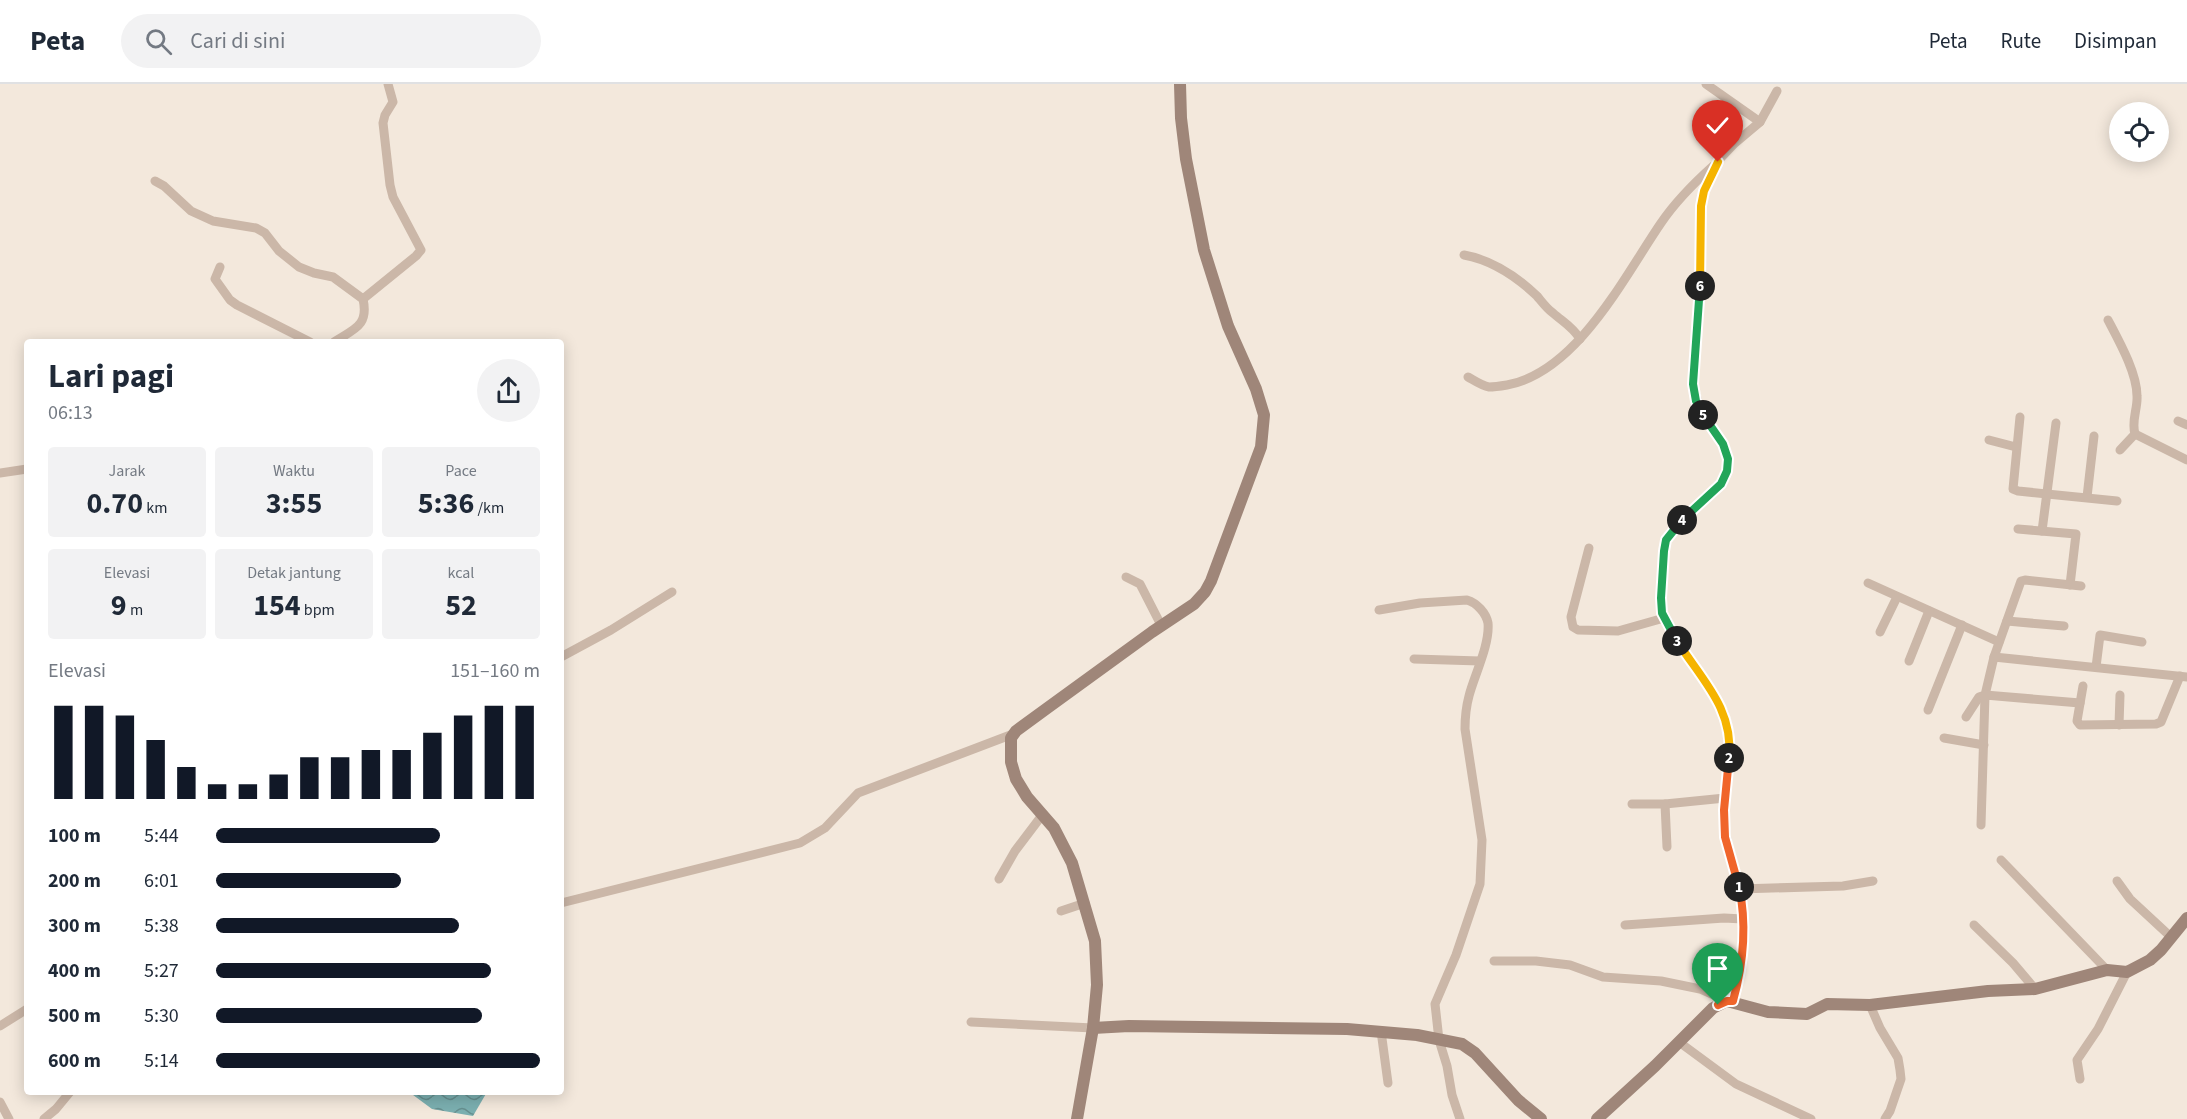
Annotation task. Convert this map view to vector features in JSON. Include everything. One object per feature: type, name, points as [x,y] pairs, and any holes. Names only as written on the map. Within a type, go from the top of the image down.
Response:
[{"type":"street","points":[[363,299],[421,250],[393,196],[390,185],[383,131],[385,115],[393,102],[388,84]]},
{"type":"street","points":[[564,902],[800,843],[825,828],[858,793],[1013,734],[1161,625],[1194,604],[1209,586],[1256,464],[1265,426],[1263,408],[1236,346],[1204,250],[1186,159],[1180,84]]},
{"type":"street","points":[[1706,84],[1760,122]]},
{"type":"street","points":[[1468,377],[1490,387],[1514,384],[1554,364],[1580,339],[1681,196],[1760,122],[1777,91]]},
{"type":"street","points":[[1718,162],[1704,191],[1701,206],[1700,281],[1693,384],[1700,409],[1723,444],[1728,465],[1721,484],[1683,519],[1666,540],[1661,598],[1664,618],[1724,713],[1730,746],[1725,798],[1725,837],[1739,889],[1743,919],[1741,962],[1730,1001]]},
{"type":"street","points":[[155,181],[164,186],[191,211],[213,221],[256,228],[265,233],[279,251],[299,267],[333,277],[363,299],[365,319],[358,327],[339,339]]},
{"type":"street","points":[[1464,255],[1486,261],[1515,278],[1551,312],[1569,325],[1580,339]]},
{"type":"street","points":[[220,267],[214,279],[230,300],[304,339]]},
{"type":"street","points":[[2108,320],[2137,389],[2133,429],[2135,434],[2184,458],[2187,448]]},
{"type":"street","points":[[2020,417],[2013,489],[2117,501]]},
{"type":"street","points":[[2042,531],[2056,423]]},
{"type":"street","points":[[2120,450],[2135,434]]},
{"type":"street","points":[[2088,497],[2094,436]]},
{"type":"street","points":[[1989,440],[2016,447]]},
{"type":"street","points":[[0,473],[24,469]]},
{"type":"street","points":[[2018,529],[2086,536]]},
{"type":"street","points":[[2070,585],[2076,534]]},
{"type":"street","points":[[1589,548],[1571,617],[1573,627],[1578,630],[1618,631],[1664,618]]},
{"type":"street","points":[[1126,577],[1140,584],[1161,625]]},
{"type":"street","points":[[1981,825],[1985,695],[1994,657],[2023,580],[2081,586]]},
{"type":"street","points":[[1868,583],[1999,642]]},
{"type":"street","points":[[564,655],[594,640],[672,592]]},
{"type":"street","points":[[1880,632],[1898,597]]},
{"type":"street","points":[[1379,609],[1459,600],[1473,602],[1480,608],[1488,623],[1469,697],[1465,729],[1482,840],[1480,884],[1456,955],[1435,1004],[1439,1040],[1460,1119]]},
{"type":"street","points":[[1909,661],[1929,611]]},
{"type":"street","points":[[2007,621],[2064,626]]},
{"type":"street","points":[[1928,710],[1962,626]]},
{"type":"street","points":[[2096,668],[2100,635],[2142,642]]},
{"type":"street","points":[[1994,657],[2184,677],[2161,722],[2156,724],[2079,725],[2077,721],[2082,686]]},
{"type":"street","points":[[1414,659],[1480,661]]},
{"type":"street","points":[[1966,717],[1979,697],[1985,695],[2080,703]]},
{"type":"street","points":[[2119,725],[2120,695]]},
{"type":"street","points":[[1013,734],[1010,747],[1011,762],[1016,778],[1027,797],[1054,828],[1072,863],[1095,941],[1097,965],[1093,1028],[1077,1119]]},
{"type":"street","points":[[1944,738],[1984,745]]},
{"type":"street","points":[[1632,804],[1665,804],[1725,798]]},
{"type":"street","points":[[1665,804],[1667,847]]},
{"type":"street","points":[[999,879],[1015,851],[1043,814]]},
{"type":"street","points":[[2001,860],[2107,970]]},
{"type":"street","points":[[1739,889],[1843,886],[1873,881]]},
{"type":"street","points":[[2117,881],[2138,906],[2171,937]]},
{"type":"street","points":[[1061,911],[1085,903]]},
{"type":"street","points":[[1625,925],[1724,918],[1743,919]]},
{"type":"street","points":[[1494,961],[1536,961],[1570,965],[1603,977],[1661,981],[1700,989],[1730,1001],[1768,1011],[1807,1014],[1827,1004],[1870,1005],[1988,991],[2035,989],[2107,970],[2127,972],[2150,960],[2187,918]]},
{"type":"street","points":[[1974,925],[2013,963],[2035,989]]},
{"type":"street","points":[[2080,1079],[2077,1060],[2098,1029],[2127,972]]},
{"type":"street","points":[[1597,1119],[1713,1008],[1730,1001]]},
{"type":"street","points":[[1870,1005],[1880,1028],[1898,1058],[1901,1079],[1885,1119]]},
{"type":"street","points":[[0,1026],[24,1011]]},
{"type":"street","points":[[971,1022],[1093,1028],[1149,1026],[1381,1031],[1439,1040],[1462,1044],[1476,1053],[1518,1100],[1541,1119]]},
{"type":"street","points":[[1381,1031],[1388,1083]]},
{"type":"street","points":[[1679,1042],[1736,1084],[1811,1119]]},
{"type":"street","points":[[44,1119],[68,1095]]},
{"type":"street","points":[[0,1102],[9,1119]]},
{"type":"water","points":[[413,1095],[485,1095],[473,1116],[432,1109]]},
{"type":"route","points":[[1718,162],[1704,191],[1701,206],[1700,281],[1693,384],[1696,401],[1707,422],[1723,444],[1728,465],[1721,484],[1683,519],[1666,540],[1661,607],[1664,618],[1676,640],[1718,700],[1728,727],[1730,746],[1724,810],[1725,837],[1739,889],[1743,919],[1741,962],[1736,992],[1733,1001],[1718,1005]]}]
